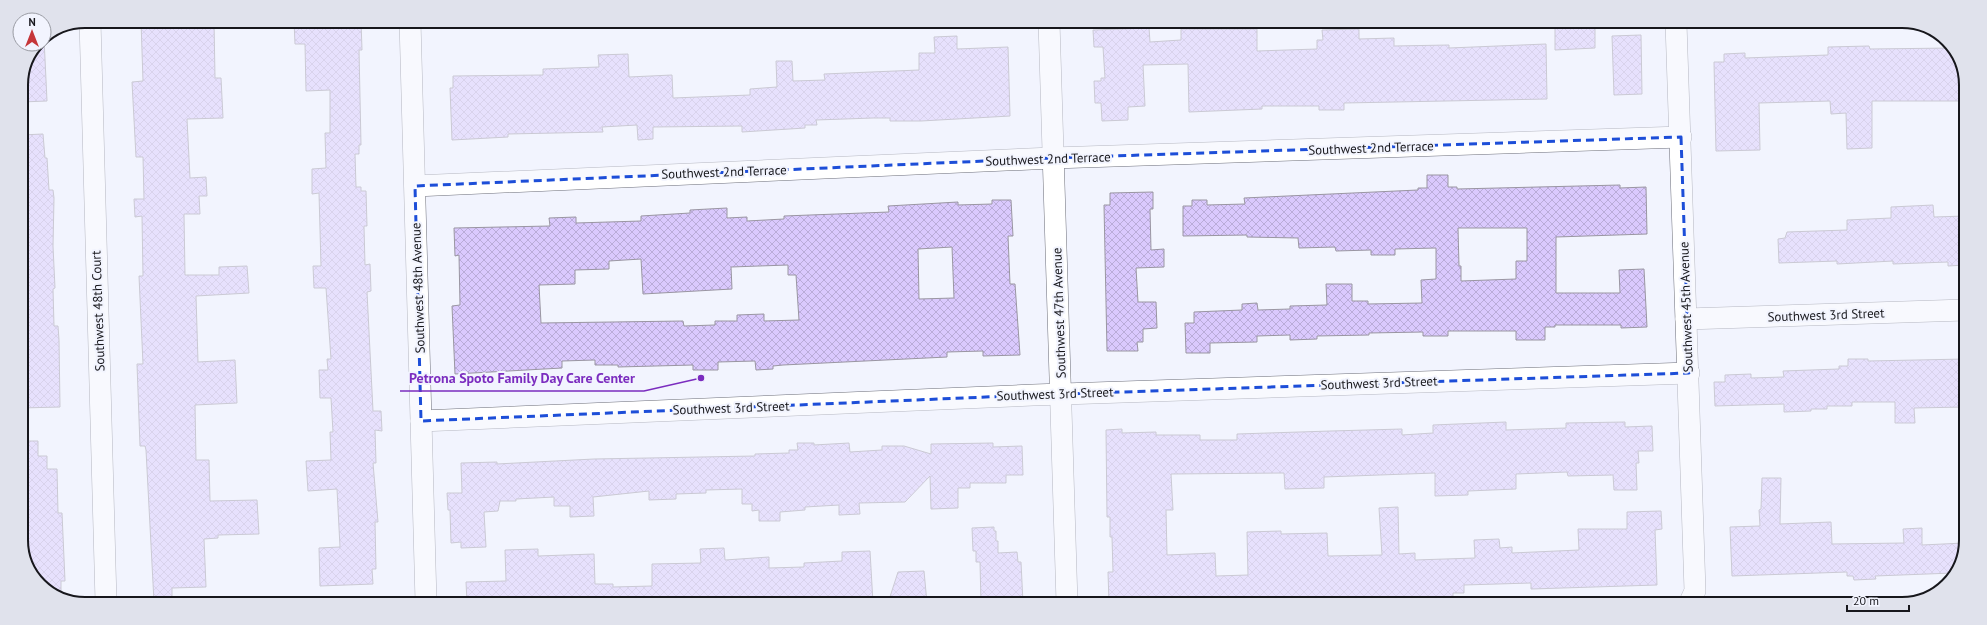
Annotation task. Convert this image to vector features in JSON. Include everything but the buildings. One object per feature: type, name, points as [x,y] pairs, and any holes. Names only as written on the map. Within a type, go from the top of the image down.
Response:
[{"type":"street","name":"Southwest 48th Court","points":[[90,28],[106,597]]},
{"type":"street","name":"Southwest 48th Avenue","points":[[410,28],[426,597]]},
{"type":"street","name":"Southwest 47th Avenue","points":[[1049,28],[1062,394],[1067,597]]},
{"type":"street","name":"Southwest 45th Avenue","points":[[1676,28],[1689,373],[1695,597]]},
{"type":"street","name":"Southwest 2nd Terrace","points":[[415,186],[1053,158],[1681,137]]},
{"type":"street","name":"Southwest 3rd Street","points":[[1686,319],[1959,310]]},
{"type":"street","name":"Southwest 3rd Street","points":[[421,421],[1062,394],[1689,373]]},
{"type":"highlighted area","points":[[1681,137],[1689,373],[1033,395],[421,421],[415,186],[1053,158]]},
{"type":"place","name":"Petrona Spoto Family Day Care Center","points":[[701,378]]}]
